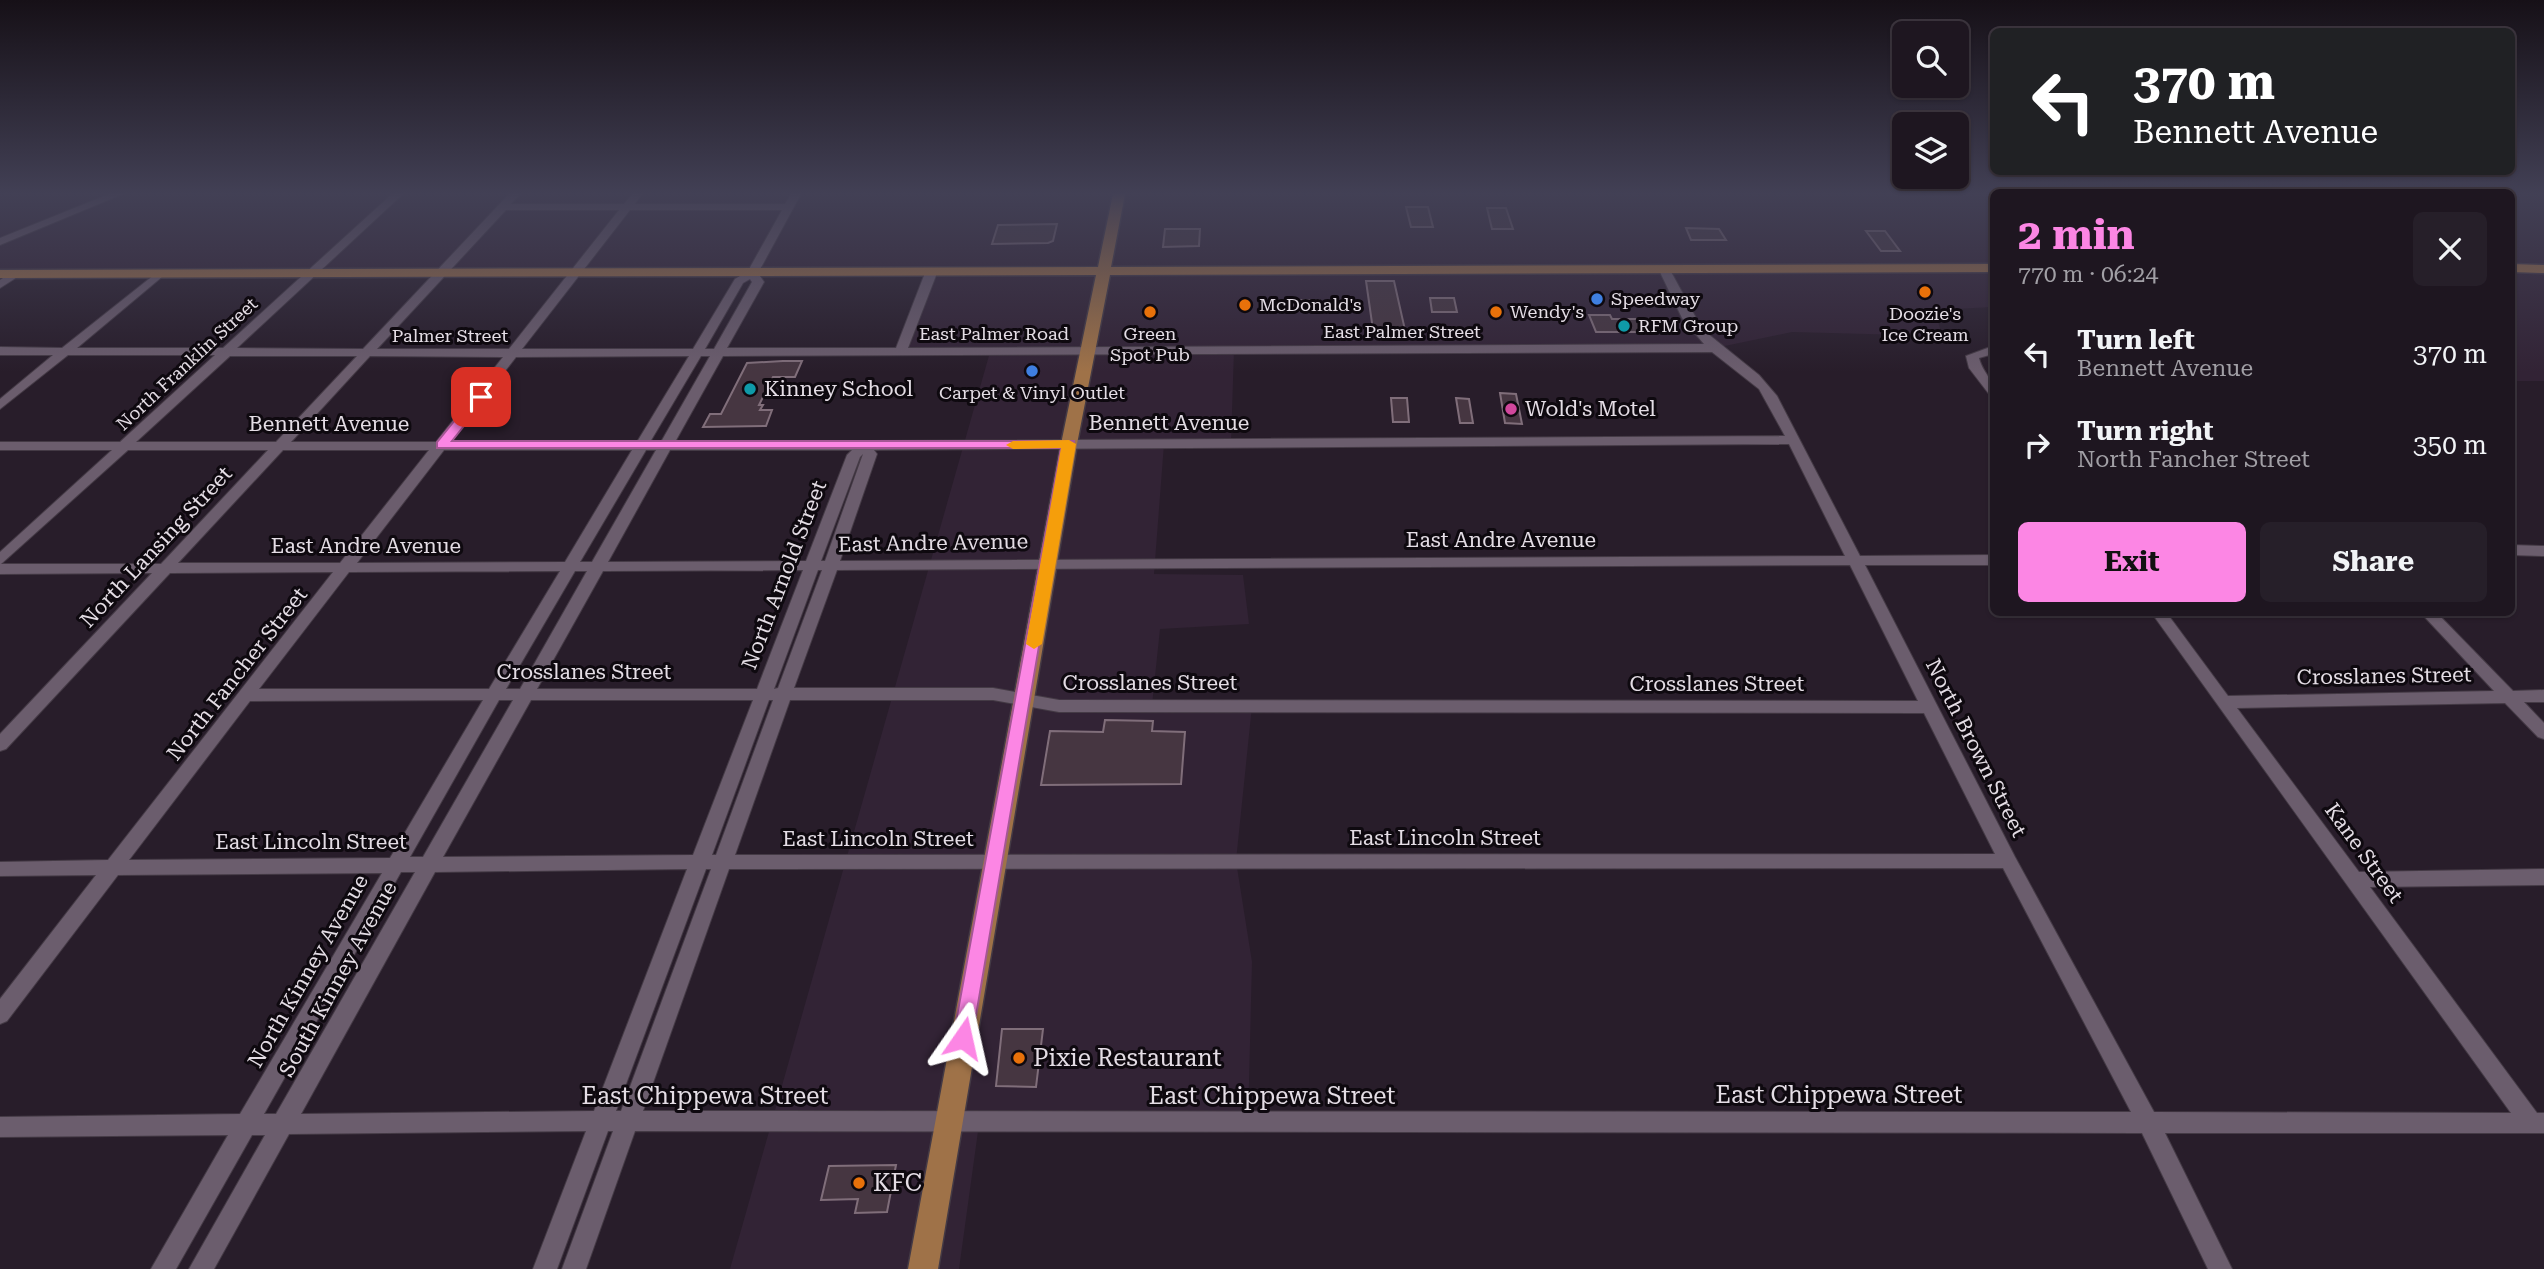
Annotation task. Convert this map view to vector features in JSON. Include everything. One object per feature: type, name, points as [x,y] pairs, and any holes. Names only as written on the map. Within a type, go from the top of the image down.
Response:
[{"type":"main road","points":[[923,1269],[1069,444],[1108,253]]},
{"type":"main road","points":[[0,274],[1990,268]]},
{"type":"main road","points":[[2515,268],[2544,269]]},
{"type":"street","name":"North Franklin Street","points":[[0,560],[333,253]]},
{"type":"street","name":"North Lansing Street","points":[[0,745],[167,568],[277,446],[461,253]]},
{"type":"street","name":"North Fancher Street","points":[[0,1015],[245,695],[592,253]]},
{"type":"street","name":"North Kinney Avenue","points":[[163,1269],[641,446],[739,281],[752,273],[763,253]]},
{"type":"street","name":"North Brown Street","points":[[1665,270],[1689,319],[1715,348],[1761,383],[1793,440],[1857,560],[2008,861],[2146,1120],[2220,1269]]},
{"type":"street","name":"South Kinney Avenue","points":[[201,1269],[668,445],[758,282],[752,273]]},
{"type":"street","points":[[900,352],[931,273]]},
{"type":"street","points":[[0,285],[16,274]]},
{"type":"street","points":[[0,405],[159,274]]},
{"type":"street","name":"East Palmer Street","points":[[1089,351],[1715,348]]},
{"type":"street","name":"Palmer Street","points":[[0,351],[515,354],[900,352]]},
{"type":"street","name":"East Palmer Road","points":[[900,352],[1089,351]]},
{"type":"street","points":[[1990,351],[1972,356],[1975,368],[1990,387]]},
{"type":"street","name":"Bennett Avenue","points":[[0,446],[864,446],[1793,440]]},
{"type":"street","name":"North Arnold Street","points":[[545,1269],[698,862],[774,694],[831,565],[870,454],[864,446],[853,455],[811,565],[774,694],[720,862],[574,1269]]},
{"type":"street","points":[[2515,550],[2544,551]]},
{"type":"street","name":"East Andre Avenue","points":[[0,569],[1048,562],[1990,560]]},
{"type":"street","name":"Kane Street","points":[[2161,616],[2537,1123]]},
{"type":"street","points":[[2431,616],[2544,733]]},
{"type":"street","name":"Crosslanes Street","points":[[245,695],[993,694],[1059,706],[1930,707]]},
{"type":"street","name":"Crosslanes Street","points":[[2225,702],[2544,696]]},
{"type":"street","name":"East Lincoln Street","points":[[0,869],[698,862],[2008,861]]},
{"type":"street","points":[[2356,880],[2544,877]]},
{"type":"street","name":"East Chippewa Street","points":[[0,1127],[601,1121],[948,1124],[2146,1120],[2537,1123]]},
{"type":"shaded area","points":[[0,253],[1990,253],[1990,307],[1935,310],[1942,336],[1792,332],[1715,348],[1234,350],[1231,443],[1164,444],[1154,574],[1243,575],[1249,624],[1160,629],[1152,705],[1252,706],[1236,861],[1252,962],[1248,1123],[979,1124],[959,1269],[730,1269],[990,352],[900,352],[930,273],[16,274],[0,285]]},
{"type":"shaded area","points":[[2515,253],[2544,253],[2544,381],[2515,381]]},
{"type":"building","points":[[1366,281],[1394,281],[1405,330],[1373,330]]},
{"type":"building","points":[[1430,298],[1454,298],[1457,312],[1432,312]]},
{"type":"building","points":[[1293,300],[1319,300],[1320,311],[1293,311]]},
{"type":"building","name":"RFM Group","points":[[1589,315],[1610,315],[1612,319],[1652,319],[1657,332],[1596,332]]},
{"type":"building","name":"Kinney School","points":[[802,361],[795,377],[773,377],[759,405],[763,405],[760,410],[772,410],[766,426],[703,427],[710,414],[721,414],[747,363]]},
{"type":"building","points":[[1500,393],[1516,394],[1522,424],[1505,423]]},
{"type":"building","points":[[1391,398],[1407,398],[1409,422],[1393,422]]},
{"type":"building","points":[[1456,398],[1469,399],[1473,423],[1460,423]]},
{"type":"building","points":[[1105,720],[1153,721],[1152,731],[1185,732],[1181,784],[1041,785],[1050,731],[1103,732]]},
{"type":"building","name":"Pixie Restaurant","points":[[1002,1029],[1043,1029],[1036,1087],[996,1086]]},
{"type":"building","name":"KFC","points":[[896,1165],[887,1212],[855,1213],[858,1199],[821,1200],[829,1166]]},
{"type":"slow traffic","points":[[1013,445],[1069,444],[1034,644]]},
{"type":"place","name":"Doozie's Ice Cream","points":[[1925,292]]},
{"type":"place","name":"Speedway","points":[[1597,299]]},
{"type":"place","name":"McDonald's","points":[[1245,305]]},
{"type":"place","name":"Green Spot Pub","points":[[1150,312]]},
{"type":"place","name":"Wendy's","points":[[1496,312]]},
{"type":"place","name":"RFM Group","points":[[1624,326]]},
{"type":"place","name":"Carpet & Vinyl Outlet","points":[[1032,371]]},
{"type":"place","name":"Kinney School","points":[[750,389]]},
{"type":"place","name":"Wold's Motel","points":[[1511,409]]},
{"type":"place","name":"Pixie Restaurant","points":[[1019,1058]]},
{"type":"place","name":"KFC","points":[[859,1183]]},
{"type":"route","points":[[481,397],[442,445],[1069,444],[963,1038]]}]
